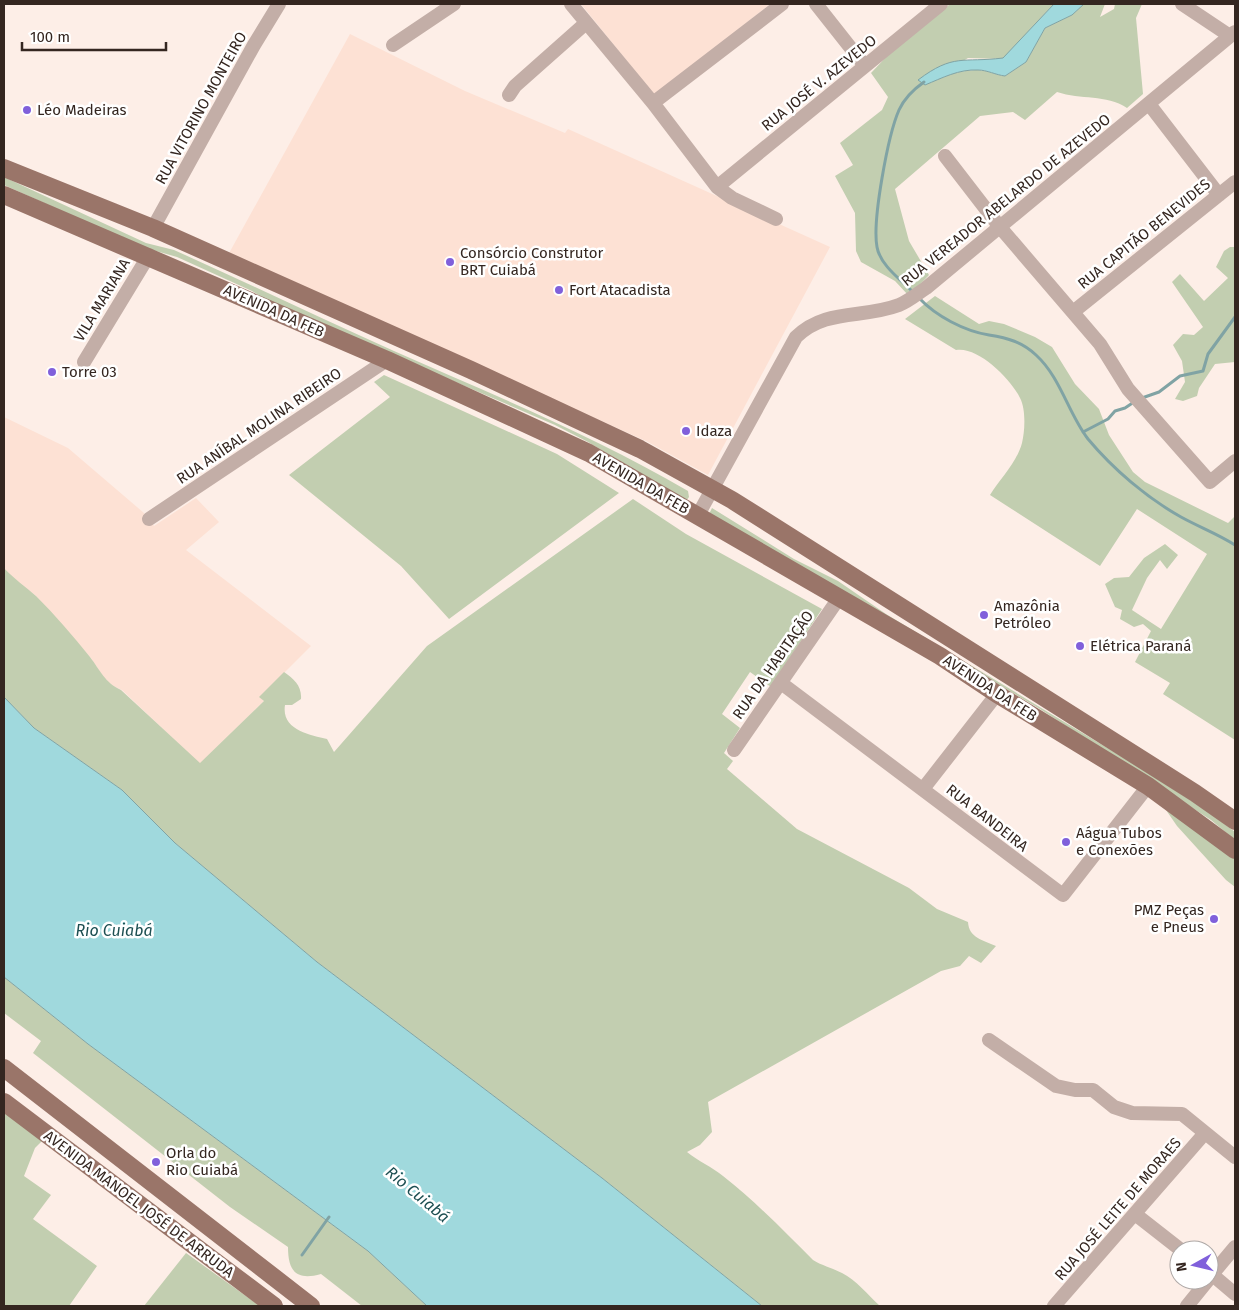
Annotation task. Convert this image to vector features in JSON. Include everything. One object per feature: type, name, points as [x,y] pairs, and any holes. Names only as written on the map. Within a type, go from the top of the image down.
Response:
[{"type":"main road","name":"AVENIDA DA FEB","points":[[4,168],[153,228],[471,370],[640,449],[713,489],[865,583],[1235,821]]},
{"type":"main road","name":"AVENIDA DA FEB","points":[[4,195],[387,360],[552,437],[582,458],[681,518],[686,519],[698,515],[940,656],[997,694],[1148,786],[1235,850]]},
{"type":"main road","name":"AVENIDA MANOEL JOSÉ DE ARRUDA","points":[[4,1068],[312,1306]]},
{"type":"main road","name":"AVENIDA MANOEL JOSÉ DE ARRUDA","points":[[4,1102],[274,1306]]},
{"type":"street","name":"RUA VITORINO MONTEIRO","points":[[153,228],[254,45],[279,4]]},
{"type":"street","points":[[393,44],[454,4]]},
{"type":"street","points":[[571,4],[653,103],[717,187],[732,198],[776,219]]},
{"type":"street","points":[[653,103],[782,4]]},
{"type":"street","points":[[816,4],[865,66]]},
{"type":"street","name":"RUA JOSÉ V. AZEVEDO","points":[[717,187],[941,4]]},
{"type":"street","points":[[1182,4],[1233,34]]},
{"type":"street","points":[[508,95],[515,86],[586,23]]},
{"type":"street","name":"RUA VEREADOR ABELARDO DE AZEVEDO","points":[[698,515],[796,337],[808,325],[822,320],[879,311],[908,301],[1233,34]]},
{"type":"street","points":[[1148,104],[1219,195]]},
{"type":"street","points":[[945,156],[999,226],[1100,344],[1138,400],[1210,482],[1235,461]]},
{"type":"street","name":"RUA CAPITÃO BENEVIDES","points":[[1073,312],[1235,182]]},
{"type":"street","name":"VILA MARIANA","points":[[84,362],[149,256]]},
{"type":"street","name":"RUA ANÍBAL MOLINA RIBEIRO","points":[[149,519],[387,360]]},
{"type":"street","name":"RUA DA HABITAÇÃO","points":[[734,750],[839,598]]},
{"type":"street","name":"RUA BANDEIRA","points":[[781,682],[1063,895],[1148,786]]},
{"type":"street","points":[[923,789],[997,694]]},
{"type":"street","points":[[989,1040],[1056,1086],[1075,1090],[1093,1090],[1114,1107],[1132,1113],[1182,1114],[1235,1157]]},
{"type":"street","name":"RUA JOSÉ LEITE DE MORAES","points":[[1054,1306],[1205,1133]]},
{"type":"street","points":[[1135,1214],[1169,1241]]},
{"type":"street","points":[[1219,1266],[1235,1248]]},
{"type":"street","points":[[1219,1282],[1235,1294]]},
{"type":"street","points":[[1187,1306],[1199,1290]]},
{"type":"shaded area","points":[[581,4],[770,4],[655,96]]},
{"type":"shaded area","points":[[350,34],[465,91],[565,133],[568,129],[830,247],[708,475],[646,441],[228,255]]},
{"type":"shaded area","points":[[4,417],[68,448],[144,513],[154,526],[196,498],[219,522],[186,550],[311,646],[260,697],[264,701],[200,764],[122,690],[113,686],[104,678],[91,658],[35,595],[16,582],[4,568]]},
{"type":"green space","points":[[950,4],[1054,4],[1003,59],[968,58],[924,85],[951,74],[971,70],[1005,76],[1026,62],[1045,28],[1072,15],[1084,4],[1105,4],[1100,17],[1114,9],[1115,4],[1142,4],[1136,18],[1143,94],[1127,108],[1111,101],[1057,92],[1025,120],[1013,112],[980,116],[895,189],[909,241],[929,275],[909,296],[895,281],[861,262],[856,251],[855,213],[835,176],[853,165],[840,143],[882,110],[888,97],[871,73],[890,53]]},
{"type":"green space","points":[[4,177],[146,243],[174,250],[366,339],[580,434],[688,491],[689,497],[686,501],[588,442],[555,425],[272,303],[252,291],[177,257],[142,247],[4,185]]},
{"type":"green space","points":[[1230,247],[1235,247],[1235,362],[1215,364],[1199,388],[1197,396],[1183,401],[1175,399],[1185,382],[1182,361],[1173,345],[1183,334],[1194,335],[1203,327],[1172,282],[1180,274],[1204,301],[1228,278],[1216,267],[1224,251]]},
{"type":"green space","points":[[935,296],[979,324],[989,321],[1004,324],[1035,337],[1052,347],[1075,384],[1099,409],[1109,435],[1133,472],[1145,482],[1228,523],[1235,516],[1235,740],[1163,694],[1170,683],[1135,662],[1151,631],[1143,624],[1134,627],[1120,619],[1122,610],[1115,607],[1105,584],[1114,578],[1129,577],[1144,558],[1165,544],[1178,555],[1167,569],[1160,560],[1147,578],[1132,610],[1161,629],[1207,554],[1137,509],[1100,566],[990,495],[1020,450],[1024,426],[1022,403],[1016,390],[1002,373],[984,358],[965,350],[956,350],[905,319]]},
{"type":"green space","points":[[384,375],[557,454],[619,493],[449,619],[401,566],[289,475],[390,397],[374,382]]},
{"type":"green space","points":[[633,499],[686,534],[822,609],[771,687],[750,672],[722,714],[740,728],[724,753],[733,761],[727,769],[797,829],[909,888],[937,909],[968,922],[974,935],[996,946],[981,963],[969,956],[960,966],[941,971],[708,1102],[712,1132],[700,1145],[687,1152],[735,1186],[769,1216],[813,1260],[847,1276],[880,1306],[762,1306],[602,1178],[317,962],[175,843],[122,790],[34,728],[4,697],[4,568],[36,596],[64,626],[107,680],[121,690],[200,763],[264,701],[259,697],[284,672],[297,683],[301,694],[301,699],[292,705],[285,705],[287,720],[298,730],[327,739],[334,752],[427,646]]},
{"type":"green space","points":[[712,508],[794,559],[838,581],[886,614],[1129,761],[1206,810],[1235,832],[1235,840],[1211,820],[1040,709],[709,514]]},
{"type":"green space","points":[[1166,810],[1235,857],[1235,887],[1226,880],[1177,826]]},
{"type":"green space","points":[[4,977],[88,1044],[368,1251],[427,1306],[362,1306],[321,1274],[305,1276],[295,1272],[288,1255],[288,1247],[230,1207],[33,1053],[41,1041],[4,1013]]},
{"type":"green space","points":[[4,1111],[43,1140],[35,1148],[24,1176],[51,1195],[33,1219],[97,1266],[69,1306],[4,1306]]},
{"type":"green space","points":[[186,1253],[260,1306],[144,1306]]},
{"type":"water","points":[[1054,4],[1084,4],[1072,15],[1045,28],[1026,62],[1005,76],[971,70],[951,74],[925,85],[918,80],[950,62],[1003,58]]},
{"type":"water","name":"Rio Cuiabá","points":[[4,697],[34,728],[122,790],[175,843],[317,962],[602,1178],[762,1306],[427,1306],[368,1251],[88,1044],[4,977]]},
{"type":"waterway","points":[[913,292],[882,260],[877,247],[876,235],[882,178],[895,122],[904,102],[924,82]]},
{"type":"waterway","points":[[919,298],[951,322],[980,333],[1009,339],[1031,351],[1045,364],[1052,374],[1088,439],[1119,472],[1168,509],[1235,545]]},
{"type":"waterway","points":[[1142,398],[1159,392],[1180,376],[1203,371],[1208,354],[1235,317]]},
{"type":"waterway","points":[[1083,432],[1108,419],[1115,411],[1125,408],[1134,402]]},
{"type":"waterway","points":[[302,1255],[329,1217]]},
{"type":"place","name":"Léo Madeiras","points":[[27,110]]},
{"type":"place","name":"Consórcio Construtor BRT Cuiabá","points":[[450,262]]},
{"type":"place","name":"Fort Atacadista","points":[[559,290]]},
{"type":"place","name":"Torre 03","points":[[52,372]]},
{"type":"place","name":"Idaza","points":[[686,431]]},
{"type":"place","name":"Amazônia Petróleo","points":[[984,615]]},
{"type":"place","name":"Elétrica Paraná","points":[[1080,646]]},
{"type":"place","name":"Aágua Tubos e Conexões","points":[[1066,842]]},
{"type":"place","name":"PMZ Peças e Pneus","points":[[1214,919]]},
{"type":"place","name":"Orla do Rio Cuiabá","points":[[156,1162]]}]
